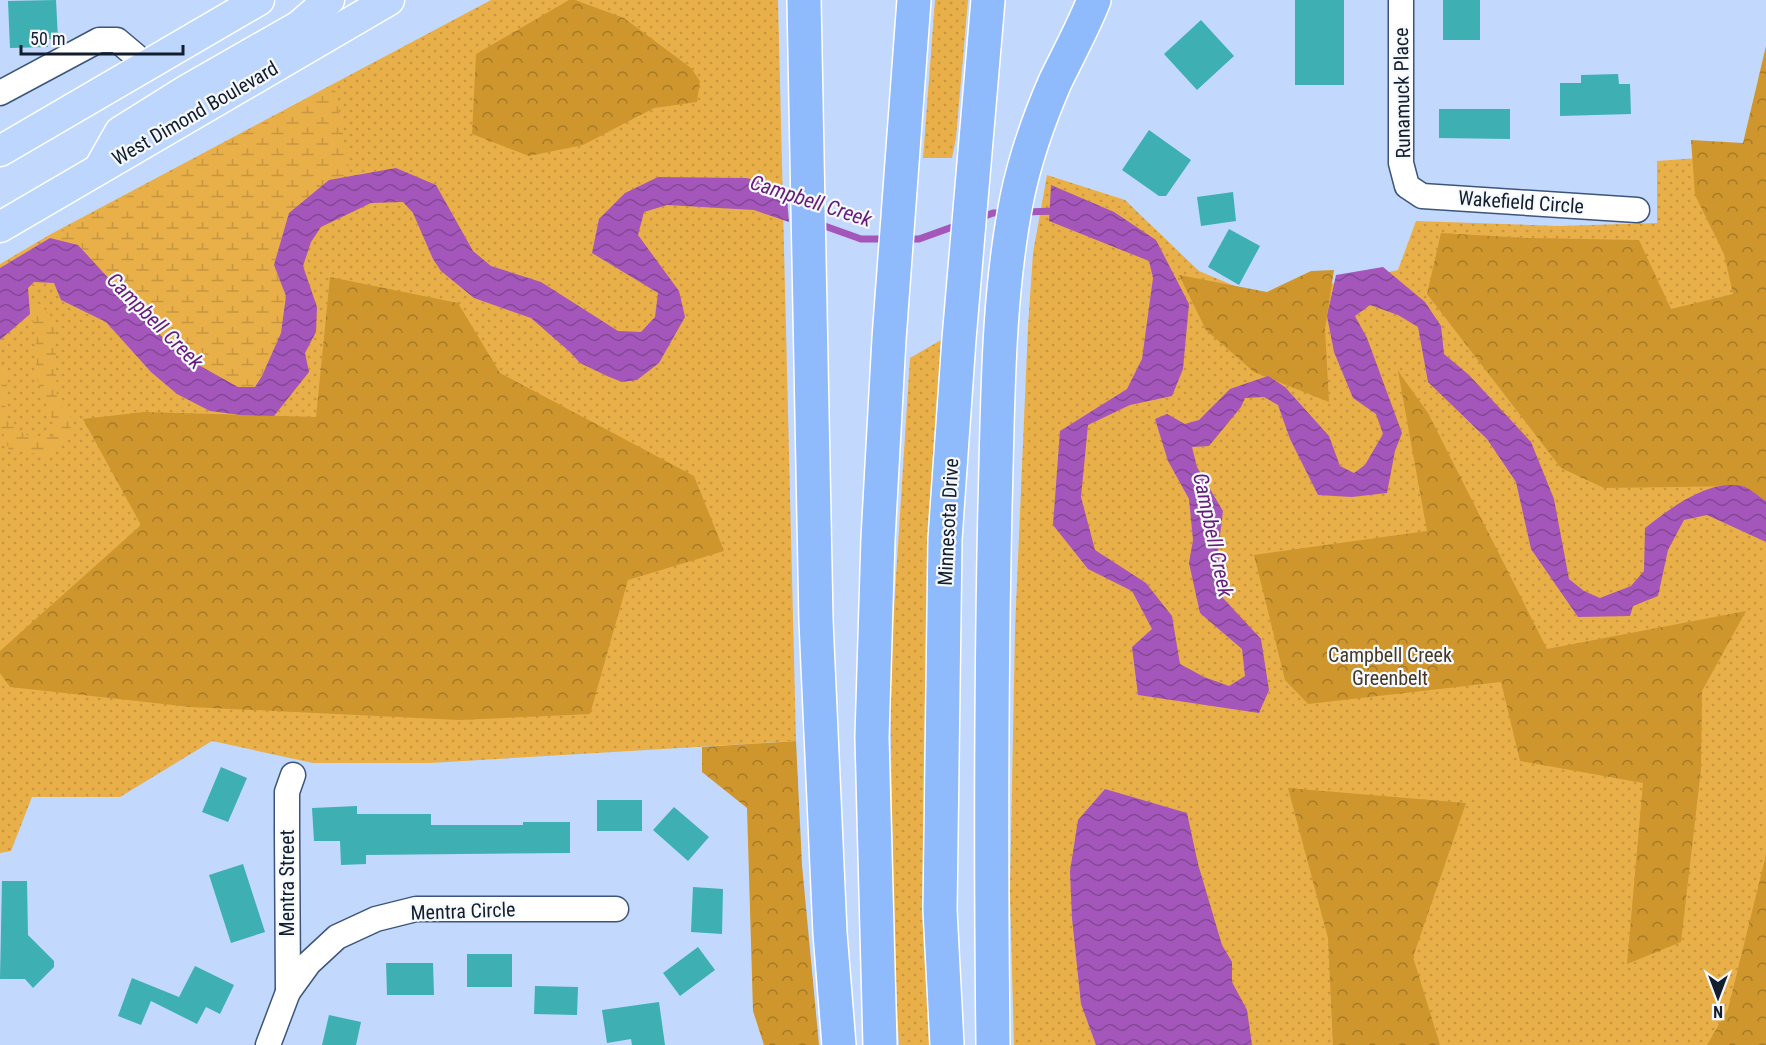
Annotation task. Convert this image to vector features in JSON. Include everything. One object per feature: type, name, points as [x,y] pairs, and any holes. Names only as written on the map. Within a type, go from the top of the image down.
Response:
[{"type":"highway","points":[[804,0],[816,633],[830,933],[839,1045]]},
{"type":"highway","points":[[880,1045],[872,737],[878,539],[901,152],[914,0]]},
{"type":"highway","name":"Minnesota Drive","points":[[947,1045],[940,910],[945,539],[959,339],[988,0]]},
{"type":"highway","points":[[993,1045],[992,736],[1000,350],[1009,247],[1017,197],[1029,151],[1054,84],[1094,0]]},
{"type":"main road","points":[[0,151],[259,0]]},
{"type":"main road","points":[[99,169],[120,132],[187,90],[299,26],[329,0]]},
{"type":"main road","name":"West Dimond Boulevard","points":[[0,227],[389,0]]},
{"type":"street","name":"Runamuck Place","points":[[1401,0],[1401,163],[1407,186]]},
{"type":"street","points":[[0,93],[99,40],[117,40],[136,57],[142,68]]},
{"type":"street","name":"Wakefield Circle","points":[[1407,186],[1422,196],[1637,210]]},
{"type":"street","name":"Mentra Street","points":[[288,992],[287,822],[288,792],[293,775]]},
{"type":"street","name":"Mentra Circle","points":[[268,1045],[288,992],[309,963],[337,937],[386,917],[416,909],[616,909]]},
{"type":"green space","points":[[491,0],[778,0],[796,741],[430,763],[313,763],[212,741],[120,797],[32,797],[11,851],[0,853],[0,264],[51,234]]},
{"type":"green space","points":[[569,0],[575,0],[624,18],[691,68],[700,81],[697,102],[654,108],[583,145],[529,156],[472,134],[476,54]]},
{"type":"green space","points":[[935,0],[968,0],[956,138],[952,158],[923,158]]},
{"type":"green space","points":[[1766,46],[1766,501],[1743,486],[1604,488],[1561,468],[1427,294],[1441,233],[1528,238],[1639,240],[1671,309],[1733,294],[1724,254],[1695,195],[1691,140],[1743,143]]},
{"type":"green space","points":[[334,84],[350,174],[329,180],[274,265],[284,292],[284,318],[271,356],[255,387],[238,387],[177,353],[78,245],[50,238]]},
{"type":"green space","name":"Campbell Creek Greenbelt","points":[[1766,153],[1766,1045],[1014,1045],[1010,892],[1015,629],[1033,253],[1047,175],[1125,200],[1199,271],[1263,298],[1398,270],[1416,221],[1558,226],[1657,223],[1657,161]]},
{"type":"green space","points":[[1334,270],[1325,329],[1329,402],[1254,372],[1206,330],[1179,275],[1267,292],[1311,271]]},
{"type":"green space","points":[[330,277],[458,303],[500,373],[694,476],[724,551],[628,580],[590,714],[460,720],[191,707],[10,687],[0,673],[0,651],[141,525],[83,419],[144,412],[316,417]]},
{"type":"green space","points":[[29,301],[40,304],[55,321],[57,401],[70,417],[71,430],[46,455],[9,450],[0,424],[0,360],[6,379],[4,415],[14,426],[30,436],[52,437],[56,426],[35,373],[38,352]]},
{"type":"green space","points":[[941,340],[927,623],[924,878],[933,1045],[899,1045],[894,948],[890,671],[910,358]]},
{"type":"green space","points":[[1398,371],[1428,413],[1547,649],[1746,611],[1702,691],[1701,769],[1681,942],[1627,964],[1643,783],[1520,761],[1501,682],[1308,704],[1285,680],[1254,555],[1427,531]]},
{"type":"green space","points":[[796,741],[802,865],[819,1045],[764,1045],[753,1011],[747,808],[702,772],[702,747]]},
{"type":"green space","points":[[1288,788],[1466,803],[1413,957],[1440,1045],[1333,1045],[1328,938]]},
{"type":"green space","points":[[1766,855],[1766,1045],[1707,1045],[1728,1009]]},
{"type":"water","points":[[396,168],[436,185],[473,251],[491,266],[541,282],[618,331],[641,332],[655,317],[658,293],[592,253],[599,219],[625,193],[658,177],[746,178],[786,186],[789,222],[754,210],[667,205],[644,212],[638,235],[679,291],[685,317],[659,363],[637,380],[622,382],[580,363],[531,318],[474,298],[441,271],[433,259],[413,213],[403,202],[371,203],[321,227],[311,242],[303,266],[317,307],[316,332],[305,353],[309,372],[274,416],[210,411],[177,394],[151,372],[106,322],[61,300],[54,283],[34,282],[28,288],[30,314],[0,340],[0,268],[50,238],[78,245],[177,353],[238,387],[255,387],[281,333],[286,296],[274,265],[289,213],[329,180]]},
{"type":"water","points":[[1051,185],[1114,212],[1156,240],[1189,304],[1183,369],[1172,396],[1130,405],[1088,425],[1081,497],[1095,550],[1146,583],[1172,616],[1180,664],[1204,677],[1229,686],[1245,676],[1242,649],[1200,613],[1189,563],[1193,540],[1189,499],[1168,461],[1155,419],[1167,414],[1185,424],[1199,420],[1230,389],[1268,376],[1285,387],[1329,436],[1340,466],[1354,473],[1365,465],[1383,434],[1376,414],[1353,398],[1334,352],[1327,316],[1336,275],[1383,267],[1425,302],[1441,326],[1444,354],[1469,375],[1531,442],[1554,499],[1569,579],[1584,591],[1600,598],[1631,586],[1644,571],[1645,528],[1690,497],[1716,487],[1742,486],[1766,501],[1766,542],[1707,515],[1684,520],[1668,550],[1658,596],[1633,606],[1630,616],[1578,617],[1531,549],[1516,482],[1487,439],[1428,382],[1418,327],[1398,315],[1370,305],[1355,316],[1367,338],[1402,433],[1395,451],[1387,493],[1352,497],[1318,495],[1290,439],[1278,405],[1264,397],[1245,398],[1241,407],[1209,446],[1192,447],[1197,467],[1223,511],[1218,552],[1223,598],[1261,639],[1269,690],[1259,713],[1138,695],[1132,647],[1152,629],[1132,591],[1088,569],[1053,525],[1060,431],[1127,389],[1142,359],[1153,278],[1149,261],[1049,221]]},
{"type":"water","points":[[1105,789],[1187,813],[1198,864],[1222,945],[1232,962],[1232,982],[1247,1010],[1252,1045],[1096,1045],[1081,1004],[1072,918],[1070,871],[1078,820]]},
{"type":"building","points":[[56,0],[58,39],[47,39],[48,47],[10,48],[8,1]]},
{"type":"building","points":[[1295,0],[1344,0],[1344,85],[1295,85]]},
{"type":"building","points":[[1443,0],[1480,0],[1480,40],[1443,40]]},
{"type":"building","points":[[1201,20],[1234,56],[1197,90],[1164,54]]},
{"type":"building","points":[[1618,74],[1619,84],[1630,84],[1631,114],[1560,116],[1560,83],[1581,83],[1581,75]]},
{"type":"building","points":[[1439,109],[1510,109],[1510,139],[1439,138]]},
{"type":"building","points":[[1149,130],[1191,160],[1166,196],[1159,196],[1122,170]]},
{"type":"building","points":[[1233,192],[1236,221],[1201,226],[1197,197]]},
{"type":"building","points":[[1229,229],[1260,246],[1239,285],[1208,267]]},
{"type":"building","points":[[221,767],[247,778],[228,822],[202,812]]},
{"type":"building","points":[[597,800],[642,800],[642,831],[597,831]]},
{"type":"building","points":[[357,806],[357,814],[431,814],[431,825],[523,825],[523,822],[570,822],[570,853],[366,855],[366,864],[341,865],[340,841],[314,841],[312,808]]},
{"type":"building","points":[[674,807],[709,837],[688,861],[653,830]]},
{"type":"building","points":[[243,864],[265,932],[231,943],[209,875]]},
{"type":"building","points":[[2,881],[27,881],[28,935],[54,961],[54,967],[33,988],[25,979],[0,979]]},
{"type":"building","points":[[693,887],[723,889],[722,934],[691,932]]},
{"type":"building","points":[[698,947],[715,970],[680,996],[663,973]]},
{"type":"building","points":[[467,954],[512,954],[512,987],[467,987]]},
{"type":"building","points":[[386,963],[433,963],[434,995],[387,995]]},
{"type":"building","points":[[195,966],[234,985],[220,1014],[206,1007],[197,1024],[151,1001],[141,1025],[118,1016],[132,978],[179,997]]},
{"type":"building","points":[[535,986],[578,987],[577,1015],[534,1014]]},
{"type":"building","points":[[659,1002],[665,1045],[632,1045],[631,1039],[607,1043],[602,1010]]},
{"type":"building","points":[[329,1015],[361,1022],[356,1045],[322,1045]]},
{"type":"waterway","name":"Campbell Creek","points":[[1024,212],[1058,211]]},
{"type":"waterway","name":"Campbell Creek","points":[[977,219],[993,213],[1004,213]]},
{"type":"waterway","name":"Campbell Creek","points":[[819,224],[861,239],[889,239]]},
{"type":"waterway","name":"Campbell Creek","points":[[906,239],[919,239],[958,225]]}]
